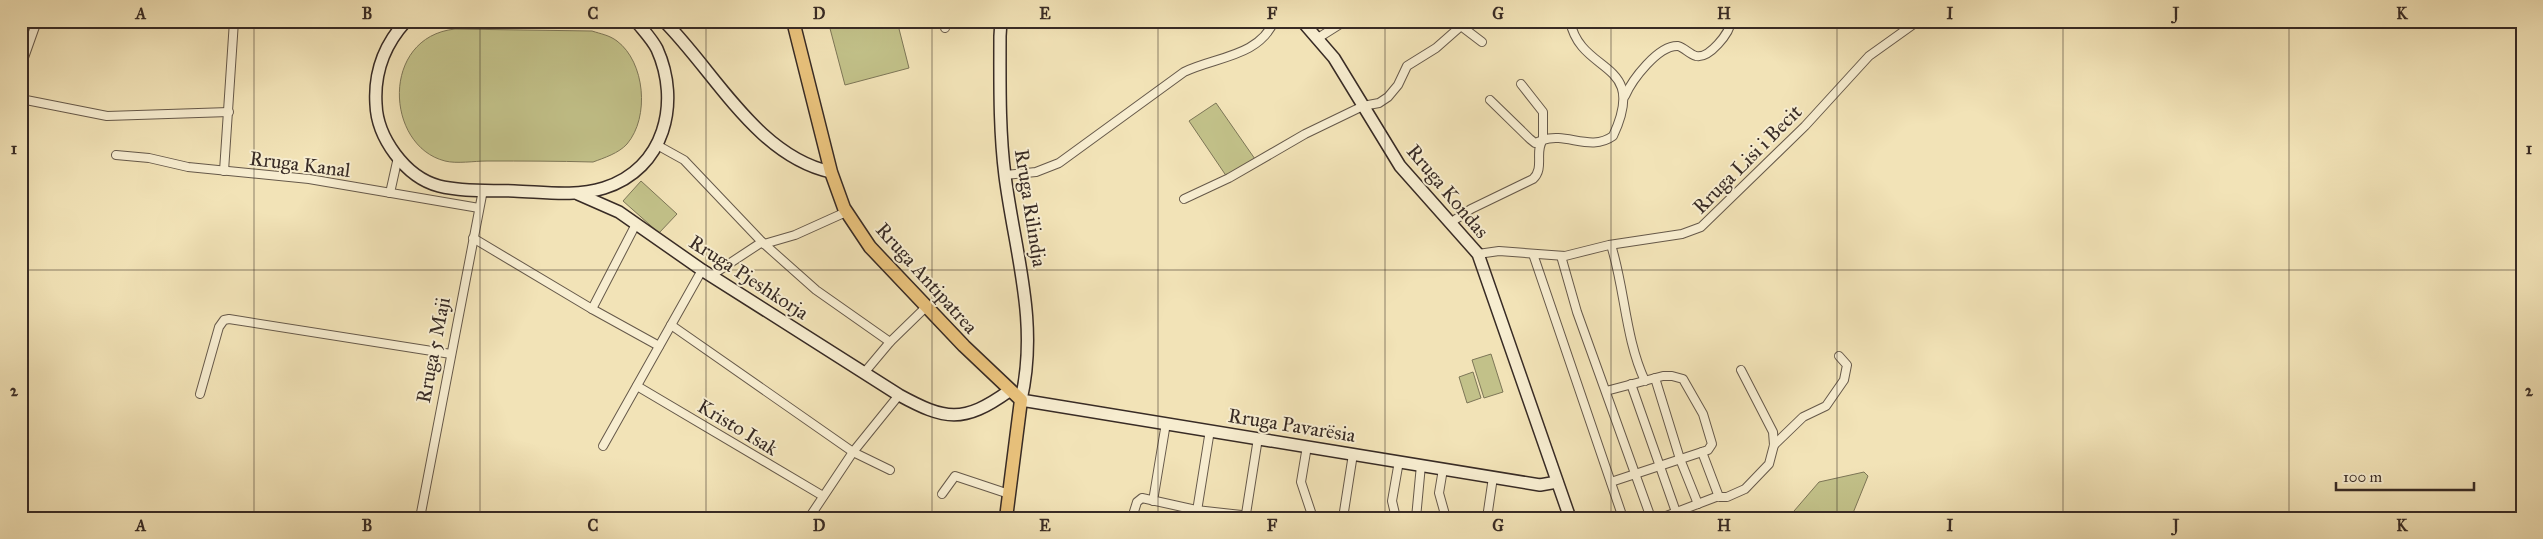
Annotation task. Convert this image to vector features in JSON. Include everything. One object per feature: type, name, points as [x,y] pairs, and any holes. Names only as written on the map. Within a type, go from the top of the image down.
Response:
[{"type":"main road","name":"Rruga Antipatrea","points":[[793,21],[831,172],[846,212],[870,247],[1009,391],[1021,400]]},
{"type":"main road","points":[[1006,518],[1021,400]]},
{"type":"street","points":[[21,66],[37,21]]},
{"type":"street","points":[[224,171],[234,21]]},
{"type":"street","points":[[405,21],[392,37],[382,57],[375,90],[376,107],[381,128],[398,157],[415,173],[439,186],[578,194],[603,188],[624,179],[644,163],[657,145],[667,118],[669,92],[657,49],[636,21]]},
{"type":"street","points":[[664,21],[698,57],[739,111],[753,126],[801,162],[831,172]]},
{"type":"street","name":"Rruga Rilindja","points":[[1001,21],[1000,97],[1005,175],[1028,315],[1028,360],[1021,400]]},
{"type":"street","points":[[1005,175],[1036,172],[1059,163],[1184,72],[1206,62],[1252,48],[1268,33],[1274,21]]},
{"type":"street","name":"Rruga Kondas","points":[[1302,21],[1334,58],[1400,166],[1478,254],[1570,518]]},
{"type":"street","points":[[1318,38],[1345,21]]},
{"type":"street","points":[[1570,21],[1573,32],[1582,45],[1619,80],[1623,88],[1624,98]]},
{"type":"street","points":[[1490,100],[1535,143],[1552,138],[1589,143],[1610,138],[1615,132],[1624,98],[1635,78],[1665,50],[1678,46],[1694,55],[1704,55],[1726,36],[1731,21]]},
{"type":"street","name":"Rruga Lisi i Becit","points":[[1478,254],[1499,251],[1561,256],[1611,245],[1694,231],[1707,223],[1812,118],[1869,56],[1918,21]]},
{"type":"street","points":[[1184,199],[1229,178],[1305,134],[1363,106],[1379,103],[1388,97],[1398,85],[1407,66],[1436,48],[1461,26],[1482,42]]},
{"type":"street","points":[[1450,223],[1471,209],[1534,179],[1539,170],[1540,148],[1543,140],[1543,112],[1521,84]]},
{"type":"street","points":[[21,99],[108,116],[229,112]]},
{"type":"street","points":[[657,145],[684,160],[763,243],[816,290],[890,342]]},
{"type":"street","name":"Rruga Kanal","points":[[116,155],[224,171],[309,179],[479,208]]},
{"type":"street","points":[[390,193],[398,157]]},
{"type":"street","name":"Rruga 5 Maji","points":[[420,518],[483,190]]},
{"type":"street","name":"Rruga Pjeshkorja","points":[[578,194],[619,212],[707,272],[864,373],[927,410],[940,415],[953,416],[985,406],[1009,391]]},
{"type":"street","points":[[603,446],[671,325],[707,272],[763,243],[795,235],[846,212]]},
{"type":"street","points":[[592,309],[636,224]]},
{"type":"street","points":[[473,238],[592,309],[659,346]]},
{"type":"street","points":[[1611,245],[1622,285],[1638,365],[1644,381]]},
{"type":"street","points":[[1533,254],[1623,518]]},
{"type":"street","points":[[1561,256],[1577,312],[1651,518]]},
{"type":"street","points":[[864,373],[890,342],[927,306]]},
{"type":"street","points":[[200,394],[219,327],[224,320],[229,319],[451,354]]},
{"type":"street","points":[[671,325],[853,452],[890,470]]},
{"type":"street","points":[[1774,445],[1803,417],[1814,414],[1826,406],[1846,373],[1847,365],[1839,356]]},
{"type":"street","points":[[1661,518],[1719,497],[1732,496],[1745,489],[1769,464],[1774,445],[1773,432],[1741,370]]},
{"type":"street","points":[[1606,391],[1654,378],[1677,376],[1687,384],[1703,414],[1712,444],[1708,450],[1611,482]]},
{"type":"street","points":[[1654,378],[1680,459],[1698,504]]},
{"type":"street","points":[[1631,384],[1676,512]]},
{"type":"street","name":"Kristo Isak","points":[[637,386],[823,496]]},
{"type":"street","points":[[810,518],[853,452],[899,395]]},
{"type":"street","name":"Rruga Pavarësia","points":[[1021,400],[1545,486],[1557,482]]},
{"type":"street","points":[[1153,501],[1166,423]]},
{"type":"street","points":[[1198,511],[1210,430]]},
{"type":"street","points":[[1246,514],[1258,438]]},
{"type":"street","points":[[1307,446],[1301,482],[1313,518]]},
{"type":"street","points":[[1702,452],[1719,497]]},
{"type":"street","points":[[1343,518],[1353,454]]},
{"type":"street","points":[[1396,518],[1392,501],[1399,461]]},
{"type":"street","points":[[1416,518],[1421,465]]},
{"type":"street","points":[[1443,469],[1439,493],[1446,518]]},
{"type":"street","points":[[942,494],[955,476],[1009,494]]},
{"type":"street","points":[[1487,518],[1493,477]]},
{"type":"street","points":[[1132,518],[1138,500],[1142,498],[1198,511],[1246,514],[1269,518]]},
{"type":"shaded area","points":[[828,21],[897,21],[909,68],[845,85]]},
{"type":"shaded area","points":[[455,29],[592,31],[614,39],[626,50],[634,62],[639,76],[641,105],[634,133],[627,144],[620,150],[593,162],[455,162],[445,161],[425,151],[411,135],[402,115],[399,92],[403,70],[413,51],[431,36]]},
{"type":"shaded area","points":[[1216,103],[1255,159],[1227,177],[1189,121]]},
{"type":"shaded area","points":[[641,181],[677,214],[659,233],[623,201]]},
{"type":"shaded area","points":[[1491,354],[1503,392],[1484,398],[1472,360]]},
{"type":"shaded area","points":[[1473,372],[1481,398],[1467,403],[1459,377]]},
{"type":"shaded area","points":[[1864,472],[1868,476],[1851,518],[1788,518],[1819,482]]}]
